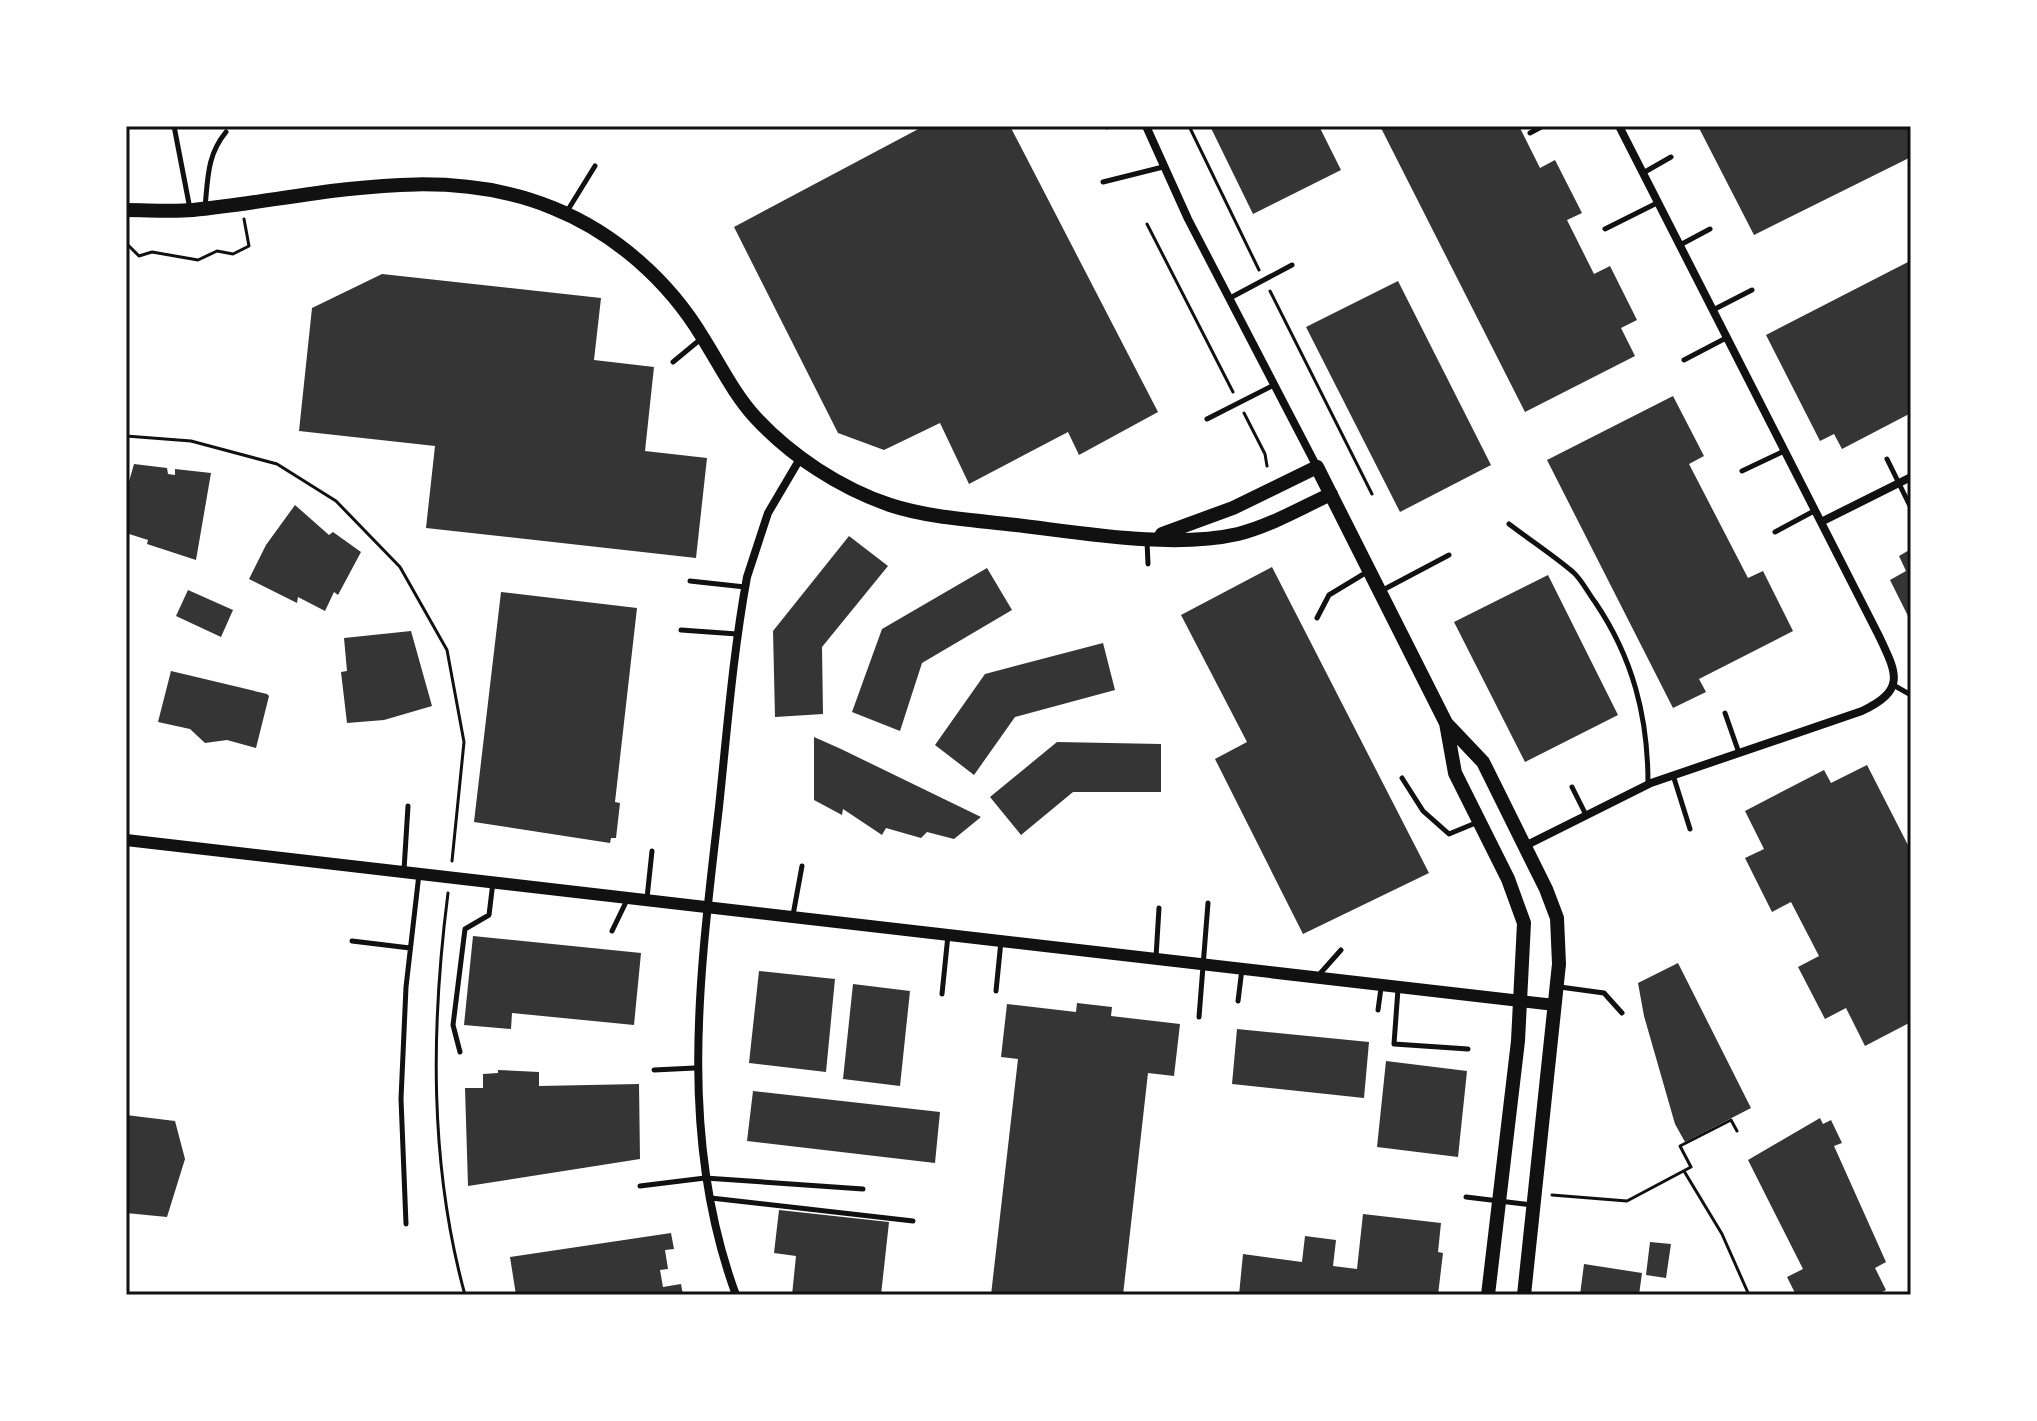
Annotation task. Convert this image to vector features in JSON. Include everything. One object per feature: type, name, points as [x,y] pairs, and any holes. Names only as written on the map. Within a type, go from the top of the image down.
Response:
[{"type":"main road","points":[[126,210],[198,209],[430,183],[493,189],[566,214],[604,235],[641,263],[672,295],[755,417],[801,457],[857,492],[918,513],[1147,540],[1239,533],[1331,494]]},
{"type":"main road","points":[[1147,540],[1233,508],[1317,467],[1446,723],[1455,773],[1513,888],[1524,923],[1520,1002],[1488,1295]]},
{"type":"main road","points":[[1446,723],[1483,762],[1557,918],[1560,940],[1557,987],[1524,1295]]},
{"type":"street","points":[[1146,126],[1163,167],[1317,467]]},
{"type":"street","points":[[1525,846],[1648,784],[1862,711],[1889,695],[1895,686],[1887,653],[1619,126]]},
{"type":"street","points":[[736,1295],[705,1178],[695,1068],[707,906],[745,587],[768,513],[801,457]]},
{"type":"street","points":[[1821,522],[1911,477]]},
{"type":"street","points":[[126,840],[1555,1005]]},
{"type":"lane","points":[[174,126],[198,209]]},
{"type":"lane","points":[[1530,133],[1543,126]]},
{"type":"lane","points":[[198,209],[208,165],[216,145],[226,132]]},
{"type":"lane","points":[[1643,173],[1671,157]]},
{"type":"lane","points":[[566,214],[595,166]]},
{"type":"lane","points":[[1103,182],[1163,167]]},
{"type":"lane","points":[[1605,229],[1658,202]]},
{"type":"lane","points":[[1680,245],[1710,229]]},
{"type":"lane","points":[[1229,298],[1292,265]]},
{"type":"lane","points":[[1713,310],[1752,290]]},
{"type":"lane","points":[[673,362],[703,337]]},
{"type":"lane","points":[[1684,360],[1727,337]]},
{"type":"lane","points":[[1207,419],[1274,385]]},
{"type":"lane","points":[[1742,471],[1784,450]]},
{"type":"lane","points":[[1887,459],[1911,508]]},
{"type":"lane","points":[[1775,532],[1815,511]]},
{"type":"lane","points":[[1509,524],[1575,574],[1611,630],[1639,695],[1648,745],[1648,784]]},
{"type":"lane","points":[[1147,540],[1148,564]]},
{"type":"lane","points":[[1380,591],[1449,555]]},
{"type":"lane","points":[[1317,618],[1329,595],[1369,571]]},
{"type":"lane","points":[[690,581],[745,587]]},
{"type":"lane","points":[[681,630],[738,634]]},
{"type":"lane","points":[[1895,686],[1911,695]]},
{"type":"lane","points":[[1725,713],[1739,753]]},
{"type":"lane","points":[[1673,775],[1690,829]]},
{"type":"lane","points":[[1402,778],[1423,811],[1449,834],[1479,821]]},
{"type":"lane","points":[[1572,787],[1586,815]]},
{"type":"lane","points":[[403,871],[408,806]]},
{"type":"lane","points":[[647,899],[652,851]]},
{"type":"lane","points":[[793,915],[802,866]]},
{"type":"lane","points":[[406,1224],[401,1099],[410,948],[419,872]]},
{"type":"lane","points":[[460,1052],[453,1025],[465,929],[489,915],[493,881]]},
{"type":"lane","points":[[612,931],[628,897]]},
{"type":"lane","points":[[1199,1017],[1208,903]]},
{"type":"lane","points":[[1156,958],[1159,908]]},
{"type":"lane","points":[[942,994],[948,934]]},
{"type":"lane","points":[[996,991],[1001,940]]},
{"type":"lane","points":[[352,941],[410,948]]},
{"type":"lane","points":[[1316,978],[1341,950]]},
{"type":"lane","points":[[1238,1001],[1242,968]]},
{"type":"lane","points":[[1378,1010],[1381,986]]},
{"type":"lane","points":[[1557,987],[1604,993],[1622,1013]]},
{"type":"lane","points":[[1398,988],[1394,1044],[1468,1049]]},
{"type":"lane","points":[[654,1070],[695,1068]]},
{"type":"lane","points":[[640,1186],[705,1178],[863,1189]]},
{"type":"lane","points":[[1466,1197],[1499,1201],[1534,1200]]},
{"type":"lane","points":[[709,1198],[913,1221]]},
{"type":"path","points":[[126,243],[139,256],[152,252],[183,259],[198,260],[217,251],[233,254],[245,251],[248,236],[240,204]]},
{"type":"path","points":[[1147,224],[1265,454],[1267,466]]},
{"type":"path","points":[[1340,430],[1372,494]]},
{"type":"path","points":[[126,436],[191,441],[277,464],[336,501],[400,567],[447,650],[464,742],[439,960],[436,1063],[439,1151],[452,1249],[465,1295]]},
{"type":"path","points":[[1534,1200],[1627,1201],[1691,1167],[1680,1146],[1731,1120],[1737,1131]]},
{"type":"path","points":[[1684,1171],[1722,1234],[1749,1295]]},
{"type":"building","points":[[924,126],[1010,126],[1158,412],[1079,455],[1068,432],[969,484],[940,423],[884,450],[838,433],[734,227]]},
{"type":"building","points":[[1210,126],[1319,126],[1341,170],[1253,214]]},
{"type":"building","points":[[1380,126],[1519,126],[1540,168],[1555,160],[1582,213],[1567,220],[1594,274],[1610,266],[1637,320],[1621,328],[1635,356],[1525,412]]},
{"type":"building","points":[[1698,126],[1911,126],[1911,157],[1754,235]]},
{"type":"building","points":[[1908,262],[1911,413],[1842,449],[1834,434],[1820,441],[1766,335]]},
{"type":"building","points":[[382,274],[601,298],[594,360],[654,367],[645,451],[707,458],[696,558],[426,528],[435,446],[299,431],[312,308]]},
{"type":"building","points":[[1398,281],[1491,465],[1400,512],[1306,327]]},
{"type":"building","points":[[1673,396],[1704,456],[1689,464],[1748,578],[1763,571],[1793,631],[1699,679],[1706,692],[1673,708],[1547,460]]},
{"type":"building","points":[[134,464],[167,468],[168,474],[175,475],[175,469],[211,473],[196,560],[147,544],[148,540],[126,533],[126,492]]},
{"type":"building","points":[[295,505],[329,535],[333,532],[361,552],[338,595],[334,592],[325,611],[298,597],[297,603],[249,579],[266,545]]},
{"type":"building","points":[[849,536],[888,566],[822,647],[823,714],[775,717],[773,631]]},
{"type":"building","points":[[1911,549],[1911,622],[1890,580],[1906,571],[1899,556]]},
{"type":"building","points":[[1272,567],[1429,873],[1303,934],[1215,759],[1247,742],[1181,615]]},
{"type":"building","points":[[987,568],[1012,610],[922,663],[900,731],[852,712],[882,629]]},
{"type":"building","points":[[1548,575],[1618,715],[1525,762],[1454,622]]},
{"type":"building","points":[[188,590],[233,610],[221,637],[176,616]]},
{"type":"building","points":[[501,592],[637,608],[615,802],[620,803],[616,838],[611,838],[610,843],[474,822]]},
{"type":"building","points":[[411,631],[432,706],[384,720],[347,723],[341,672],[347,671],[344,638]]},
{"type":"building","points":[[1103,643],[1115,690],[1015,717],[974,775],[935,745],[985,674]]},
{"type":"building","points":[[171,671],[267,694],[256,748],[227,740],[205,743],[190,729],[158,722]]},
{"type":"building","points":[[814,737],[981,817],[954,839],[927,832],[921,838],[886,828],[882,835],[843,809],[842,815],[814,800]]},
{"type":"building","points":[[1057,742],[1161,744],[1161,792],[1073,792],[1021,835],[990,797]]},
{"type":"building","points":[[1867,765],[1911,851],[1911,1022],[1865,1046],[1846,1008],[1825,1019],[1798,967],[1819,956],[1791,902],[1772,912],[1745,858],[1764,849],[1745,811],[1824,770],[1831,783]]},
{"type":"building","points":[[473,936],[641,953],[634,1025],[512,1013],[511,1029],[464,1025]]},
{"type":"building","points":[[1678,963],[1751,1108],[1685,1142],[1675,1124],[1644,1016],[1638,983]]},
{"type":"building","points":[[759,971],[835,979],[826,1072],[749,1063]]},
{"type":"building","points":[[853,984],[910,991],[900,1086],[843,1079]]},
{"type":"building","points":[[1077,1003],[1112,1007],[1111,1016],[1180,1024],[1174,1076],[1148,1073],[1123,1295],[991,1295],[1018,1059],[1001,1057],[1007,1004],[1076,1012]]},
{"type":"building","points":[[1237,1029],[1369,1042],[1364,1098],[1232,1084]]},
{"type":"building","points":[[1386,1061],[1467,1071],[1458,1157],[1377,1147]]},
{"type":"building","points":[[498,1070],[539,1072],[539,1086],[639,1084],[640,1159],[468,1186],[465,1088],[483,1088],[483,1074],[498,1073]]},
{"type":"building","points":[[753,1091],[940,1112],[935,1163],[747,1141]]},
{"type":"building","points":[[126,1115],[175,1121],[185,1159],[167,1217],[126,1213]]},
{"type":"building","points":[[1820,1118],[1823,1124],[1831,1120],[1842,1143],[1834,1146],[1886,1262],[1875,1268],[1886,1290],[1876,1295],[1796,1295],[1787,1277],[1803,1269],[1748,1160]]},
{"type":"building","points":[[779,1210],[889,1222],[881,1295],[792,1295],[796,1256],[774,1253]]},
{"type":"building","points":[[1363,1214],[1441,1223],[1438,1252],[1443,1253],[1438,1295],[1239,1295],[1243,1254],[1302,1262],[1305,1236],[1336,1240],[1333,1266],[1357,1269]]},
{"type":"building","points":[[671,1233],[674,1249],[665,1250],[668,1269],[660,1270],[663,1287],[681,1284],[683,1295],[516,1295],[510,1257]]},
{"type":"building","points":[[1650,1242],[1671,1244],[1666,1278],[1646,1275]]},
{"type":"building","points":[[1584,1264],[1642,1273],[1639,1295],[1580,1295]]}]
